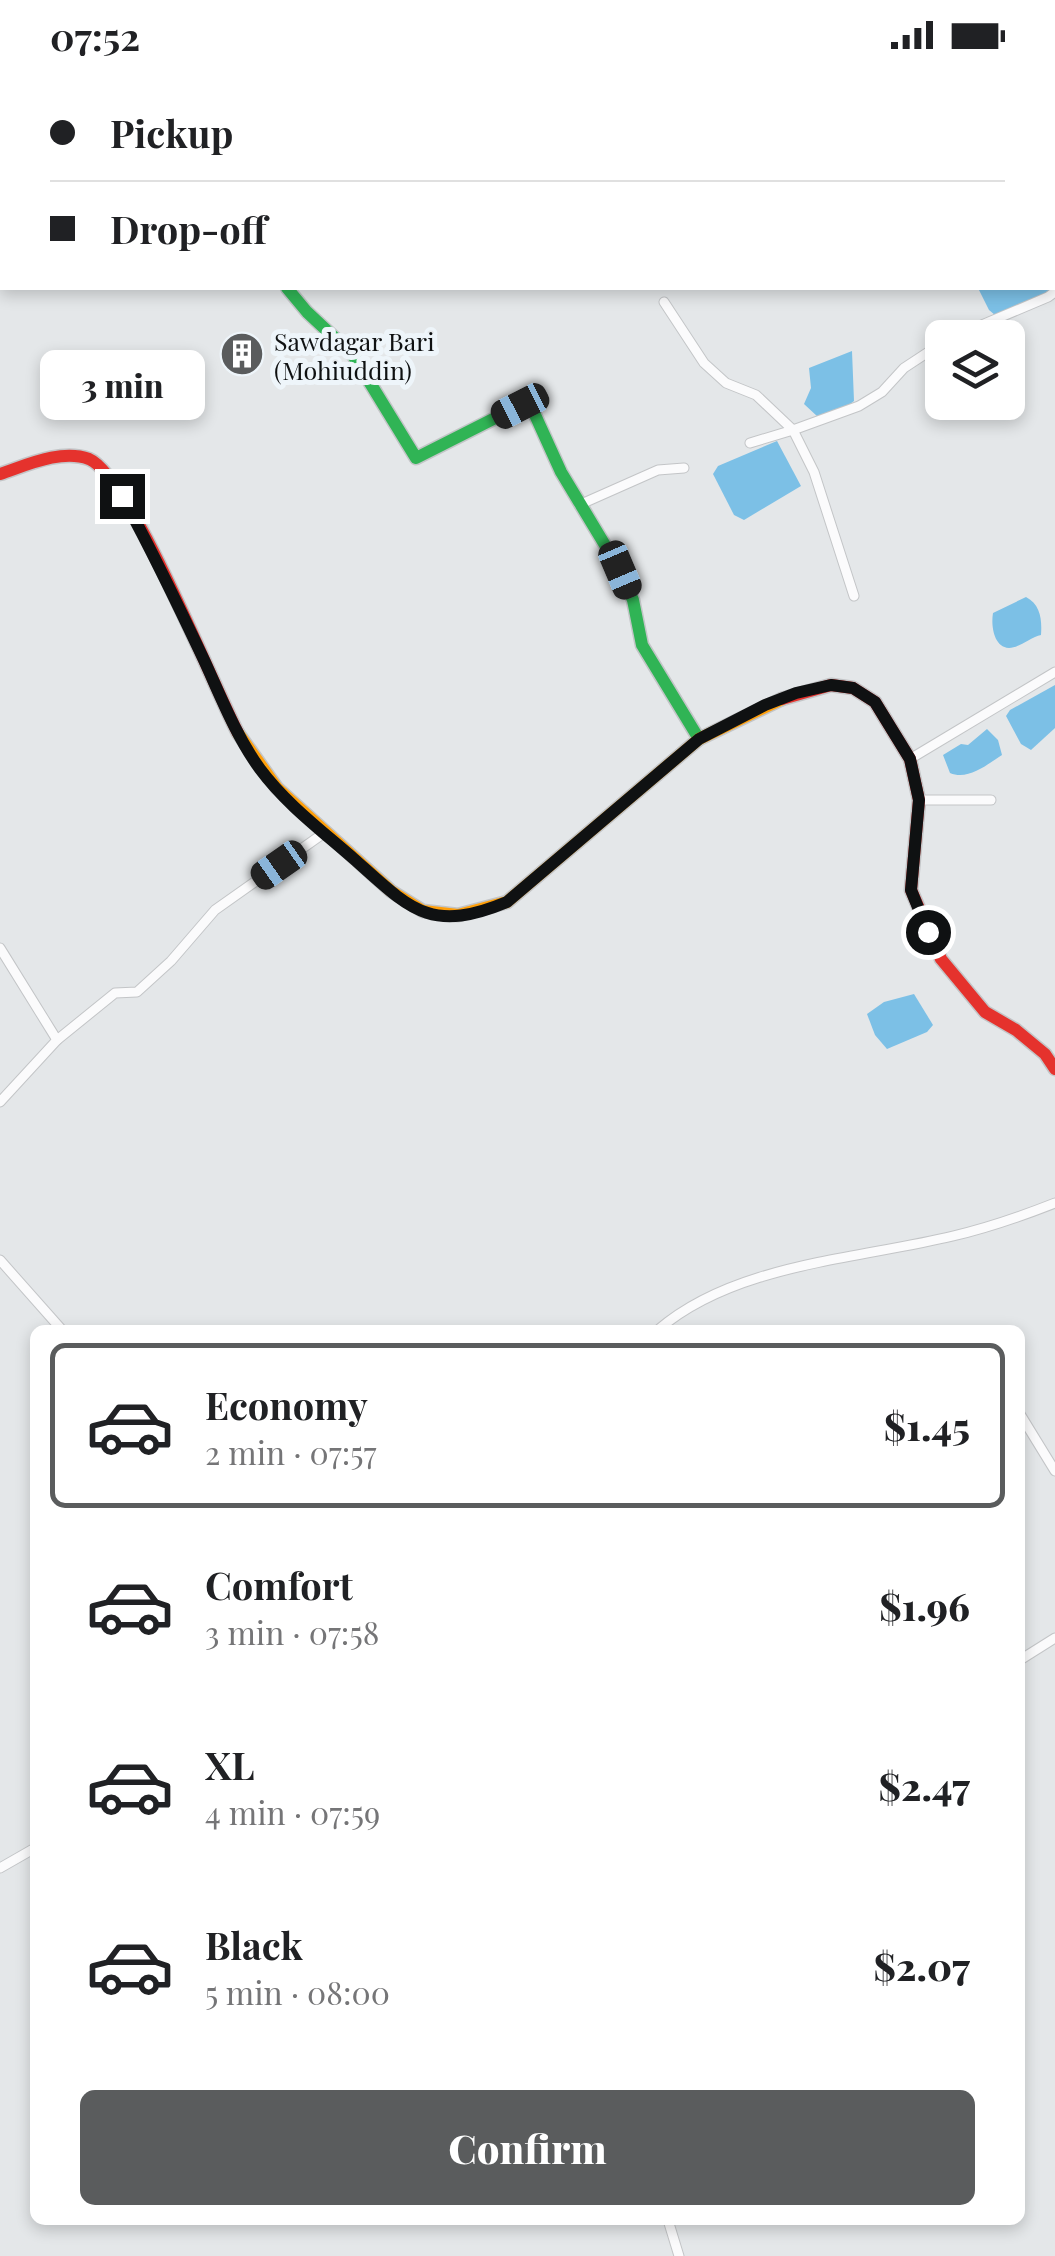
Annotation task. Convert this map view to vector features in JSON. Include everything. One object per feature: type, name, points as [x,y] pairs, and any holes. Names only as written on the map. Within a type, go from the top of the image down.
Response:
[{"type":"street","points":[[289,290],[306,312],[353,355],[416,458],[526,404],[530,406],[579,504],[620,570],[633,600],[642,646],[699,739]]},
{"type":"street","points":[[995,320],[1055,292]]},
{"type":"street","points":[[664,302],[704,362],[726,383],[756,395],[794,430],[814,472],[854,596]]},
{"type":"street","points":[[750,443],[860,406],[925,354]]},
{"type":"street","points":[[0,474],[81,456],[100,464],[156,557],[240,737],[278,792],[400,900],[425,913],[446,918],[477,914],[507,902],[699,739],[796,693],[831,685],[853,688],[875,702],[910,759],[919,800],[911,890],[935,946],[957,982],[986,1012],[1016,1030],[1045,1054],[1055,1069]]},
{"type":"street","points":[[579,504],[658,470],[684,468]]},
{"type":"street","points":[[910,759],[1055,672]]},
{"type":"street","points":[[919,800],[991,800]]},
{"type":"street","points":[[0,1102],[57,1040],[94,1014],[115,993],[137,992],[172,961],[215,910],[324,833]]},
{"type":"street","points":[[0,948],[57,1040]]},
{"type":"street","points":[[663,1325],[732,1286],[955,1236],[1055,1203]]},
{"type":"street","points":[[0,1260],[58,1325]]},
{"type":"street","points":[[1025,1422],[1055,1471]]},
{"type":"street","points":[[1025,1657],[1055,1638]]},
{"type":"street","points":[[0,1868],[30,1851]]},
{"type":"street","points":[[670,2225],[680,2256]]},
{"type":"water","points":[[979,290],[1051,290],[995,315]]},
{"type":"water","points":[[852,351],[854,401],[818,417],[804,404],[811,388],[809,368]]},
{"type":"water","points":[[777,441],[801,486],[744,520],[734,515],[713,474],[718,466]]},
{"type":"water","points":[[1026,597],[1040,613],[1041,635],[1013,648],[1004,647],[994,634],[993,613]]},
{"type":"water","points":[[1055,685],[1055,728],[1031,750],[1021,744],[1006,716]]},
{"type":"water","points":[[987,729],[998,740],[1002,755],[971,773],[950,773],[943,755],[961,744],[968,745]]},
{"type":"water","points":[[914,994],[933,1025],[927,1032],[887,1049],[875,1035],[867,1014],[884,1002]]},
{"type":"traffic: fast","points":[[289,290],[353,355],[416,458],[519,406],[531,406],[561,472],[620,570],[633,600],[642,645],[699,739]]},
{"type":"traffic: slow","points":[[238,733],[277,788],[391,891],[423,911],[458,915],[507,902],[699,739],[782,699]]},
{"type":"traffic: jam","points":[[0,474],[44,459],[67,456],[89,459],[106,474],[147,540],[238,733]]},
{"type":"traffic: jam","points":[[782,699],[831,685],[853,688],[875,702],[910,759],[919,800],[911,890],[941,959],[985,1012],[1016,1030],[1045,1054],[1055,1069]]},
{"type":"place","name":"Sawdagar Bari (Mohiuddin)","points":[[242,354]]},
{"type":"route","points":[[122,496],[156,557],[240,737],[258,765],[278,792],[400,900],[446,918],[477,914],[507,902],[699,739],[765,705],[831,685],[853,688],[875,702],[910,759],[919,800],[911,890],[928,932]]}]
